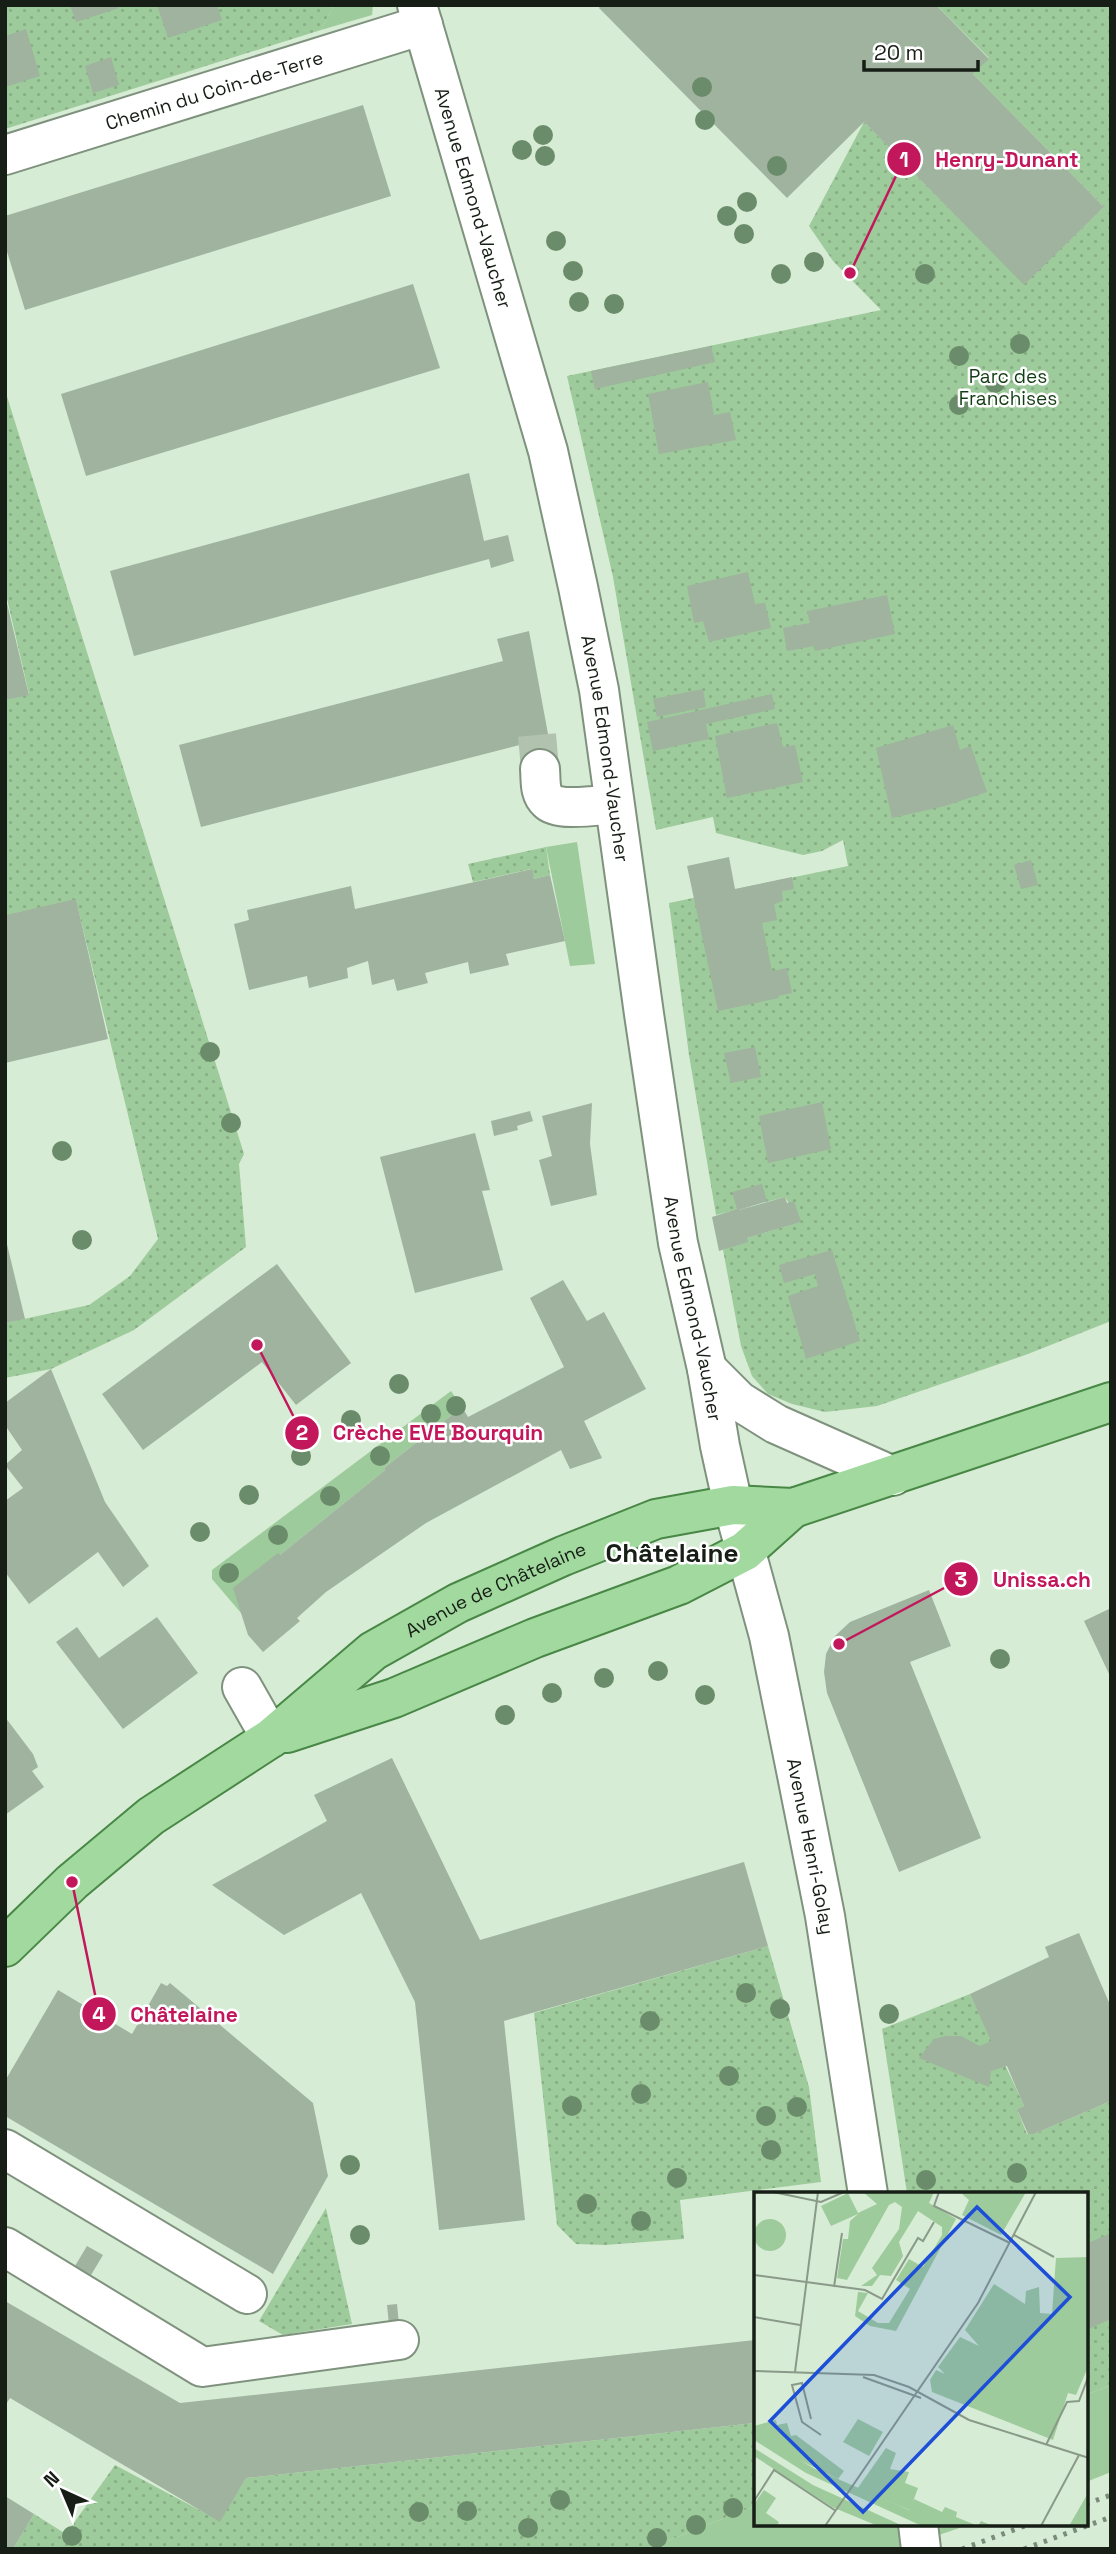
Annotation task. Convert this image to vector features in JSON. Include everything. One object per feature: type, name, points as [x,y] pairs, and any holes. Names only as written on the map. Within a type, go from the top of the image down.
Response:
[{"type":"main road","name":"Avenue de Châtelaine","points":[[5,1947],[72,1882],[151,1816],[271,1738],[373,1651],[458,1603],[563,1556],[656,1519],[733,1505],[793,1508],[1111,1402]]},
{"type":"main road","name":"Avenue de Châtelaine","points":[[271,1738],[394,1698],[535,1638],[679,1585],[745,1551],[793,1508]]},
{"type":"street","name":"Chemin du Coin-de-Terre","points":[[5,155],[420,15]]},
{"type":"street","name":"Avenue Edmond-Vaucher","points":[[420,15],[548,451],[599,690],[678,1243],[707,1369],[733,1505]]},
{"type":"street","points":[[540,769],[541,790],[548,802],[560,807],[614,804]]},
{"type":"street","points":[[707,1369],[739,1401],[776,1424],[893,1476]]},
{"type":"street","name":"Avenue Henri-Golay","points":[[733,1505],[769,1636],[825,1916],[868,2192]]},
{"type":"street","points":[[242,1688],[271,1738]]},
{"type":"street","points":[[5,2148],[247,2294]]},
{"type":"street","points":[[5,2247],[202,2367],[399,2340]]},
{"type":"street","points":[[918,2526],[921,2549]]},
{"type":"green space","points":[[5,5],[334,5],[321,30],[5,129]]},
{"type":"green space","points":[[334,5],[373,5],[372,15],[321,30]]},
{"type":"green space","name":"Parc des Franchises","points":[[936,5],[1111,5],[1111,1321],[1028,1354],[877,1406],[825,1412],[792,1404],[768,1394],[752,1376],[741,1346],[723,1250],[747,1238],[800,1222],[785,1197],[716,1215],[689,1055],[669,903],[848,866],[843,840],[822,851],[803,855],[716,833],[713,817],[656,830],[613,577],[567,376],[881,310],[833,261],[809,226],[864,122],[1024,284],[1104,207],[973,74],[989,58]]},
{"type":"green space","points":[[5,390],[244,1154],[239,1164],[246,1247],[134,1330],[51,1369],[5,1378],[5,1323],[89,1305],[130,1276],[158,1239],[76,900],[5,915],[5,700],[29,694],[5,590]]},
{"type":"green space","points":[[577,842],[595,964],[570,966],[546,847]]},
{"type":"green space","points":[[546,847],[550,875],[534,879],[531,869],[473,882],[468,864]]},
{"type":"green space","points":[[451,1391],[462,1407],[280,1555],[241,1613],[212,1579],[212,1570]]},
{"type":"green space","points":[[768,1946],[809,2087],[821,2182],[680,2200],[684,2239],[605,2245],[576,2244],[557,2225],[534,2013]]},
{"type":"green space","points":[[970,1994],[1024,2106],[1017,2109],[1027,2134],[1034,2134],[1111,2101],[1111,2385],[1088,2394],[1088,2192],[907,2192],[882,2029]]},
{"type":"green space","points":[[326,2208],[352,2324],[283,2335],[259,2321]]},
{"type":"green space","points":[[1111,2385],[1111,2472],[1088,2481],[1088,2394]]},
{"type":"green space","points":[[754,2423],[754,2506],[647,2549],[13,2549],[34,2514],[66,2534],[115,2465],[220,2521],[246,2478]]},
{"type":"green space","points":[[754,2506],[754,2526],[965,2526],[898,2549],[647,2549]]},
{"type":"building","points":[[70,5],[118,5],[119,8],[76,22]]},
{"type":"building","points":[[157,5],[217,5],[222,20],[168,38]]},
{"type":"building","points":[[601,5],[936,5],[989,59],[973,74],[1104,207],[1024,285],[864,122],[787,198],[599,8]]},
{"type":"building","points":[[26,29],[40,76],[5,87],[5,36]]},
{"type":"building","points":[[111,57],[119,85],[93,93],[85,66]]},
{"type":"building","points":[[363,105],[391,196],[25,310],[5,245],[5,216]]},
{"type":"building","points":[[413,284],[440,368],[86,476],[61,394]]},
{"type":"building","points":[[711,346],[715,362],[595,389],[591,371]]},
{"type":"building","points":[[708,382],[714,415],[730,412],[736,440],[659,454],[648,394]]},
{"type":"building","points":[[469,473],[484,541],[508,535],[514,561],[491,568],[489,559],[134,656],[110,571]]},
{"type":"building","points":[[748,572],[755,604],[765,603],[771,628],[709,642],[703,621],[694,623],[687,586]]},
{"type":"building","points":[[5,595],[29,695],[5,700]]},
{"type":"building","points":[[887,595],[895,634],[815,651],[814,646],[787,651],[783,628],[810,623],[807,611]]},
{"type":"building","points":[[529,631],[553,761],[527,767],[527,743],[201,827],[179,745],[503,661],[497,639]]},
{"type":"building","points":[[703,689],[706,707],[657,717],[653,699]]},
{"type":"building","points":[[772,694],[775,709],[706,724],[709,739],[653,751],[647,722]]},
{"type":"building","points":[[777,723],[783,747],[795,745],[803,782],[727,798],[715,736]]},
{"type":"building","points":[[953,725],[960,750],[971,746],[987,792],[945,806],[892,818],[876,748]]},
{"type":"building","points":[[729,857],[735,889],[792,877],[794,889],[782,891],[783,901],[774,904],[777,920],[762,923],[772,971],[787,968],[792,993],[718,1011],[687,866]]},
{"type":"building","points":[[1031,860],[1038,885],[1021,889],[1014,865]]},
{"type":"building","points":[[532,869],[534,879],[550,875],[565,941],[506,954],[509,965],[470,974],[468,962],[425,973],[428,983],[397,991],[394,979],[372,985],[368,961],[347,968],[348,978],[309,988],[307,976],[249,990],[234,924],[249,920],[247,910],[351,886],[355,909]]},
{"type":"building","points":[[76,899],[108,1039],[5,1063],[5,915]]},
{"type":"building","points":[[755,1047],[761,1077],[731,1083],[724,1053]]},
{"type":"building","points":[[822,1102],[831,1149],[768,1163],[759,1116]]},
{"type":"building","points":[[592,1103],[590,1144],[597,1195],[551,1206],[539,1160],[552,1156],[542,1116]]},
{"type":"building","points":[[530,1111],[533,1121],[517,1126],[518,1130],[494,1136],[491,1121]]},
{"type":"building","points":[[475,1133],[490,1190],[482,1191],[503,1270],[415,1293],[380,1157]]},
{"type":"building","points":[[762,1184],[767,1201],[739,1210],[785,1197],[787,1203],[794,1201],[801,1222],[747,1238],[748,1242],[719,1251],[712,1217],[737,1209],[732,1192]]},
{"type":"building","points":[[5,1236],[25,1319],[5,1323]]},
{"type":"building","points":[[832,1250],[860,1341],[806,1359],[788,1296],[818,1286],[815,1274],[784,1283],[779,1265]]},
{"type":"building","points":[[277,1264],[351,1363],[296,1405],[262,1362],[143,1450],[102,1394]]},
{"type":"building","points":[[563,1280],[587,1321],[604,1312],[646,1389],[584,1421],[602,1458],[570,1469],[561,1450],[426,1523],[326,1592],[297,1618],[300,1621],[263,1652],[248,1635],[233,1588],[278,1553],[280,1555],[462,1407],[468,1417],[564,1367],[530,1298]]},
{"type":"building","points":[[51,1369],[105,1502],[149,1566],[123,1587],[98,1552],[29,1604],[5,1572],[5,1501],[23,1488],[5,1465],[22,1450],[5,1425],[5,1403]]},
{"type":"building","points":[[929,1590],[951,1646],[910,1662],[981,1838],[899,1872],[827,1693],[824,1672],[826,1654],[835,1636],[850,1622]]},
{"type":"building","points":[[1111,1608],[1111,1678],[1084,1621]]},
{"type":"building","points":[[157,1617],[198,1673],[123,1729],[56,1642],[77,1627],[99,1658]]},
{"type":"building","points":[[5,1717],[33,1754],[38,1767],[32,1771],[44,1787],[5,1815]]},
{"type":"building","points":[[392,1758],[480,1940],[744,1862],[768,1946],[504,2021],[525,2220],[439,2230],[415,2002],[361,1893],[284,1935],[212,1885],[327,1821],[314,1795]]},
{"type":"building","points":[[1079,1933],[1111,2007],[1111,2101],[1034,2134],[1028,2134],[1017,2109],[1024,2106],[1007,2066],[991,2071],[989,2087],[919,2058],[934,2039],[946,2036],[961,2036],[980,2046],[991,2041],[970,1994],[1049,1957],[1045,1947]]},
{"type":"building","points":[[161,1983],[167,1986],[170,1983],[313,2103],[328,2176],[273,2274],[5,2116],[5,2081],[58,1990],[132,2034]]},
{"type":"building","points":[[1111,2233],[1111,2319],[1088,2329],[1088,2243]]},
{"type":"building","points":[[87,2246],[103,2255],[91,2275],[75,2266]]},
{"type":"building","points":[[5,2301],[180,2403],[754,2340],[754,2423],[246,2478],[220,2522],[10,2398],[5,2406]]},
{"type":"building","points":[[397,2304],[399,2325],[389,2325],[387,2305]]},
{"type":"building","points":[[5,2496],[34,2514],[13,2549],[5,2549]]},
{"type":"tunnel","points":[[537,735],[540,769]]},
{"type":"railway","points":[[1088,2503],[1111,2495]]},
{"type":"railway","points":[[1088,2525],[1111,2517]]},
{"type":"railway","points":[[962,2549],[1025,2526]]},
{"type":"railway","points":[[1024,2549],[1087,2526]]},
{"type":"place","name":"Henry-Dunant","points":[[850,273]]},
{"type":"place","name":"Crèche EVE Bourquin","points":[[257,1345]]},
{"type":"place","name":"Unissa.ch","points":[[839,1644]]},
{"type":"place","name":"Châtelaine","points":[[72,1882]]},
{"type":"district","name":"Châtelaine","points":[[672,1553]]}]
